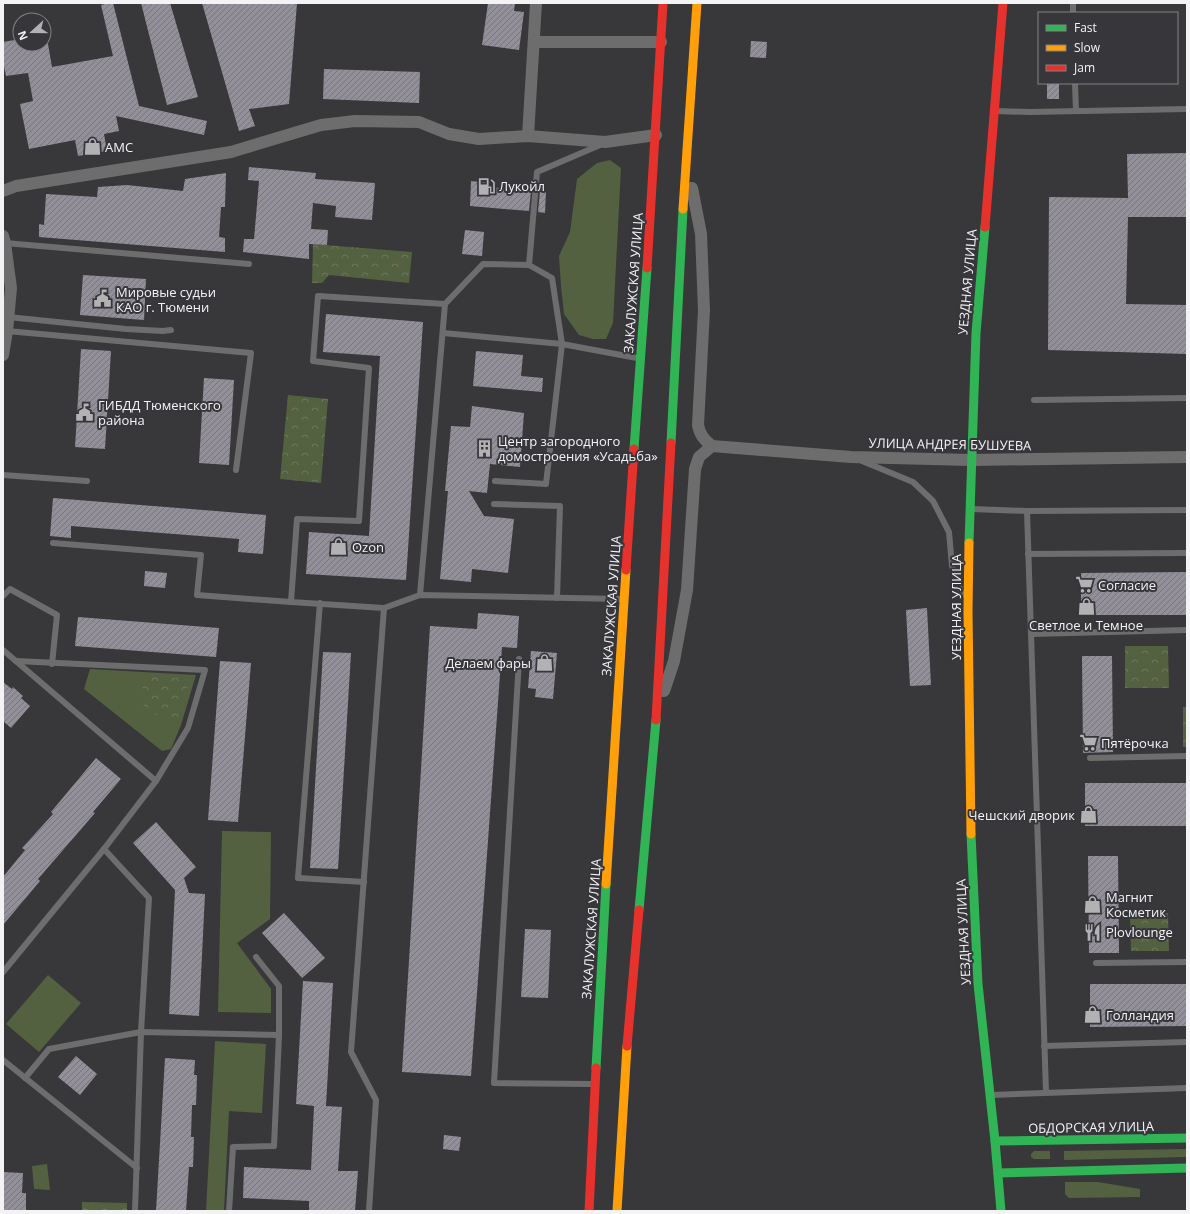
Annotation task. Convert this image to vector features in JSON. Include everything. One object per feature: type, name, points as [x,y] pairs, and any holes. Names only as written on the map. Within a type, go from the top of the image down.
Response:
[{"type":"main road","name":"ЗАКАЛУЖСКАЯ УЛИЦА","points":[[589,1211],[594,1084],[624,599],[656,135],[663,3]]},
{"type":"main road","points":[[617,1211],[624,1086],[656,717],[686,159],[697,3]]},
{"type":"main road","name":"УЕЗДНАЯ УЛИЦА","points":[[1001,1211],[978,984],[970,818],[968,611],[971,460],[976,333],[1004,3]]},
{"type":"main road","name":"ОБДОРСКАЯ УЛИЦА","points":[[995,1141],[1187,1138]]},
{"type":"main road","points":[[998,1173],[1187,1168]]},
{"type":"street","points":[[528,136],[536,3]]},
{"type":"street","points":[[534,42],[661,42]]},
{"type":"street","points":[[3,191],[16,186],[231,152],[320,125],[355,121],[419,122],[449,134],[479,138],[528,136],[606,142],[656,135]]},
{"type":"street","points":[[656,717],[674,661],[687,590],[695,469],[699,457],[712,446],[700,433],[698,425],[704,310],[701,234],[686,159]]},
{"type":"street","points":[[3,355],[11,288],[4,239]]},
{"type":"street","name":"УЛИЦА АНДРЕЯ БУШУЕВА","points":[[712,446],[851,457],[971,460],[1187,457]]},
{"type":"lane","points":[[1075,84],[1076,112]]},
{"type":"lane","points":[[994,111],[1076,112],[1187,109]]},
{"type":"lane","points":[[529,265],[537,172],[606,142]]},
{"type":"lane","points":[[4,239],[249,264]]},
{"type":"lane","points":[[420,595],[445,304],[483,264],[529,265],[552,278],[562,344],[546,484],[495,481]]},
{"type":"lane","points":[[291,602],[297,520],[359,521],[369,368],[314,361],[318,296],[445,304]]},
{"type":"lane","points":[[8,318],[126,329],[171,330]]},
{"type":"lane","points":[[7,330],[251,353],[236,470]]},
{"type":"lane","points":[[442,333],[562,344],[641,358]]},
{"type":"lane","points":[[1034,400],[1187,398]]},
{"type":"lane","points":[[851,457],[913,482],[933,501],[948,532],[952,566],[968,611]]},
{"type":"lane","points":[[3,475],[87,481]]},
{"type":"lane","points":[[494,504],[560,506],[557,598]]},
{"type":"lane","points":[[970,509],[1027,511],[1187,510]]},
{"type":"lane","points":[[1027,511],[1046,1092]]},
{"type":"lane","points":[[54,543],[201,555],[197,595],[384,608],[420,595],[624,599]]},
{"type":"lane","points":[[1028,554],[1187,553]]},
{"type":"lane","points":[[3,596],[10,589],[57,615],[52,664]]},
{"type":"lane","points":[[320,603],[298,878],[364,882]]},
{"type":"lane","points":[[369,1211],[376,1100],[351,1052],[384,608]]},
{"type":"lane","points":[[1031,634],[1187,630]]},
{"type":"lane","points":[[3,650],[156,781]]},
{"type":"lane","points":[[519,659],[494,1083],[594,1084]]},
{"type":"lane","points":[[3,972],[104,850],[156,781],[188,728],[205,670],[52,664],[16,661]]},
{"type":"lane","points":[[1090,758],[1187,756]]},
{"type":"lane","points":[[104,850],[149,898],[141,1032],[135,1211]]},
{"type":"lane","points":[[229,1211],[233,1147],[274,1146],[279,1035],[278,986],[256,957]]},
{"type":"lane","points":[[1096,963],[1187,962]]},
{"type":"lane","points":[[25,1078],[49,1049],[141,1032],[279,1035]]},
{"type":"lane","points":[[1044,1046],[1187,1042]]},
{"type":"lane","points":[[3,1060],[137,1168]]},
{"type":"lane","points":[[990,1095],[1187,1088]]},
{"type":"green space","points":[[610,160],[621,168],[613,323],[606,339],[593,339],[579,335],[564,314],[559,256],[570,232],[577,179],[597,163]]},
{"type":"green space","points":[[313,244],[412,252],[409,283],[329,275],[322,283],[312,283]]},
{"type":"green space","points":[[288,395],[328,399],[321,483],[280,479]]},
{"type":"green space","points":[[1125,646],[1168,646],[1169,688],[1125,688]]},
{"type":"green space","points":[[90,669],[196,675],[181,725],[171,749],[162,751],[84,689]]},
{"type":"green space","points":[[142,675],[190,679],[178,721],[144,711]]},
{"type":"green space","points":[[1183,707],[1187,707],[1187,747],[1183,747]]},
{"type":"green space","points":[[222,831],[271,832],[270,919],[237,943],[271,989],[271,1013],[218,1012]]},
{"type":"green space","points":[[1168,913],[1169,951],[1131,951],[1130,914]]},
{"type":"green space","points":[[48,975],[81,1003],[39,1052],[6,1024]]},
{"type":"green space","points":[[215,1041],[266,1044],[262,1113],[229,1111],[224,1211],[206,1211]]},
{"type":"green space","points":[[1187,1149],[1187,1157],[1064,1160],[1064,1151]]},
{"type":"green space","points":[[1034,1151],[1050,1151],[1050,1159],[1034,1159],[1031,1157],[1031,1154]]},
{"type":"green space","points":[[47,1164],[50,1190],[34,1189],[32,1166]]},
{"type":"green space","points":[[1065,1182],[1098,1182],[1140,1189],[1140,1197],[1069,1198],[1065,1194]]},
{"type":"green space","points":[[82,1202],[127,1203],[127,1211],[82,1211]]},
{"type":"building","points":[[113,3],[139,106],[207,121],[204,135],[116,116],[119,131],[104,134],[107,151],[78,156],[75,140],[29,149],[20,104],[33,101],[28,73],[6,76],[3,62],[3,42],[12,40],[12,52],[49,52],[52,67],[113,56],[101,5]]},
{"type":"building","points":[[141,3],[170,3],[198,97],[167,105]]},
{"type":"building","points":[[202,3],[297,3],[289,104],[249,109],[255,126],[239,131]]},
{"type":"building","points":[[488,3],[515,3],[514,11],[524,12],[519,50],[482,45]]},
{"type":"building","points":[[751,41],[767,42],[766,58],[750,57]]},
{"type":"building","points":[[324,69],[420,72],[419,103],[323,99]]},
{"type":"building","points":[[1047,84],[1059,84],[1059,99],[1047,99]]},
{"type":"building","points":[[1187,153],[1187,217],[1128,217],[1126,304],[1187,305],[1187,354],[1048,350],[1049,197],[1128,198],[1127,154]]},
{"type":"building","points":[[249,167],[316,173],[315,179],[375,183],[372,220],[335,217],[336,206],[313,203],[311,229],[328,230],[327,245],[309,244],[309,259],[243,252],[244,239],[254,239],[259,181],[248,180]]},
{"type":"building","points":[[226,173],[225,207],[221,207],[219,237],[225,238],[225,252],[39,237],[39,224],[44,225],[46,194],[97,197],[98,187],[127,185],[183,191],[185,179]]},
{"type":"building","points":[[471,181],[490,183],[490,187],[531,191],[529,211],[470,206]]},
{"type":"building","points":[[540,191],[546,192],[545,213],[538,212]]},
{"type":"building","points":[[465,230],[484,232],[482,256],[462,254]]},
{"type":"building","points":[[83,275],[146,279],[144,320],[80,315]]},
{"type":"building","points":[[326,314],[423,322],[406,580],[306,574],[309,532],[369,536],[380,356],[323,352]]},
{"type":"building","points":[[81,349],[111,351],[105,449],[75,447]]},
{"type":"building","points":[[476,351],[523,355],[521,376],[543,378],[542,392],[473,386]]},
{"type":"building","points":[[204,378],[234,380],[229,465],[199,463]]},
{"type":"building","points":[[472,406],[524,413],[520,467],[490,464],[487,493],[469,491],[484,516],[514,519],[508,573],[472,569],[471,582],[440,579],[448,491],[445,491],[451,426],[470,427]]},
{"type":"building","points":[[53,498],[266,515],[263,554],[238,552],[239,539],[71,526],[71,538],[50,536]]},
{"type":"building","points":[[145,571],[167,573],[165,588],[144,586]]},
{"type":"building","points":[[1187,572],[1187,615],[1081,615],[1081,573]]},
{"type":"building","points":[[927,608],[931,685],[910,686],[906,610]]},
{"type":"building","points":[[478,613],[519,616],[517,648],[502,647],[471,1076],[402,1072],[430,626],[477,629]]},
{"type":"building","points":[[78,617],[219,628],[216,657],[75,646]]},
{"type":"building","points":[[531,651],[557,653],[553,699],[535,697],[536,689],[528,688]]},
{"type":"building","points":[[323,652],[351,653],[338,869],[310,868]]},
{"type":"building","points":[[1082,656],[1112,656],[1113,752],[1083,753]]},
{"type":"building","points":[[220,661],[251,663],[238,822],[208,820]]},
{"type":"building","points":[[3,682],[12,689],[13,687],[23,696],[21,698],[30,706],[11,728],[3,721]]},
{"type":"building","points":[[96,758],[121,779],[93,812],[95,813],[38,879],[40,881],[3,925],[3,877],[25,850],[22,848],[53,814],[51,812]]},
{"type":"building","points":[[1085,783],[1187,783],[1187,826],[1085,826]]},
{"type":"building","points":[[156,822],[196,867],[184,878],[189,893],[205,894],[199,1016],[169,1014],[175,890],[133,843]]},
{"type":"building","points":[[1088,856],[1118,856],[1119,953],[1089,953]]},
{"type":"building","points":[[284,913],[325,958],[302,978],[262,933]]},
{"type":"building","points":[[525,929],[551,930],[548,998],[521,997]]},
{"type":"building","points":[[303,981],[333,983],[326,1106],[342,1107],[338,1171],[358,1171],[355,1211],[309,1211],[309,1201],[243,1198],[244,1167],[311,1170],[314,1106],[296,1104]]},
{"type":"building","points":[[1090,984],[1187,984],[1187,1026],[1090,1027]]},
{"type":"building","points":[[76,1056],[97,1074],[80,1095],[58,1077]]},
{"type":"building","points":[[165,1058],[195,1060],[194,1075],[197,1075],[196,1105],[192,1105],[191,1137],[194,1137],[193,1167],[189,1167],[186,1211],[156,1211]]},
{"type":"building","points":[[444,1135],[461,1137],[459,1151],[443,1149]]},
{"type":"building","points":[[3,1172],[23,1173],[22,1193],[26,1193],[26,1211],[3,1211]]},
{"type":"traffic: fast","points":[[671,443],[683,209]]},
{"type":"traffic: fast","points":[[969,543],[976,333],[985,227]]},
{"type":"traffic: fast","points":[[634,449],[647,268]]},
{"type":"traffic: fast","points":[[639,910],[656,720]]},
{"type":"traffic: fast","points":[[971,834],[978,984],[1001,1211]]},
{"type":"traffic: fast","points":[[596,1068],[606,884]]},
{"type":"traffic: fast","points":[[995,1141],[1187,1138]]},
{"type":"traffic: fast","points":[[998,1173],[1187,1168]]},
{"type":"traffic: slow","points":[[683,209],[697,3]]},
{"type":"traffic: slow","points":[[969,543],[968,611],[971,834]]},
{"type":"traffic: slow","points":[[606,884],[626,570]]},
{"type":"traffic: slow","points":[[617,1211],[627,1046]]},
{"type":"traffic: jam","points":[[647,268],[663,3]]},
{"type":"traffic: jam","points":[[985,227],[1003,3]]},
{"type":"traffic: jam","points":[[656,720],[671,443]]},
{"type":"traffic: jam","points":[[626,570],[634,449]]},
{"type":"traffic: jam","points":[[627,1046],[639,910]]},
{"type":"traffic: jam","points":[[589,1211],[596,1068]]},
{"type":"place","name":"АМС","points":[[92,147]]},
{"type":"place","name":"Лукойл","points":[[486,186]]},
{"type":"place","name":"Мировые судьи КАО г. Тюмени","points":[[103,299]]},
{"type":"place","name":"ГИБДД Тюменского района","points":[[85,412]]},
{"type":"place","name":"Центр загородного домостроения «Усадьба»","points":[[485,448]]},
{"type":"place","name":"Ozon","points":[[339,547]]},
{"type":"place","name":"Согласие","points":[[1085,585]]},
{"type":"place","name":"Светлое и Темное","points":[[1086,606]]},
{"type":"place","name":"Делаем фары","points":[[544,663]]},
{"type":"place","name":"Пятёрочка","points":[[1088,743]]},
{"type":"place","name":"Чешский дворик","points":[[1088,815]]},
{"type":"place","name":"Магнит Косметик","points":[[1093,904]]},
{"type":"place","name":"Plovlounge","points":[[1093,932]]},
{"type":"place","name":"Голландия","points":[[1093,1015]]}]
